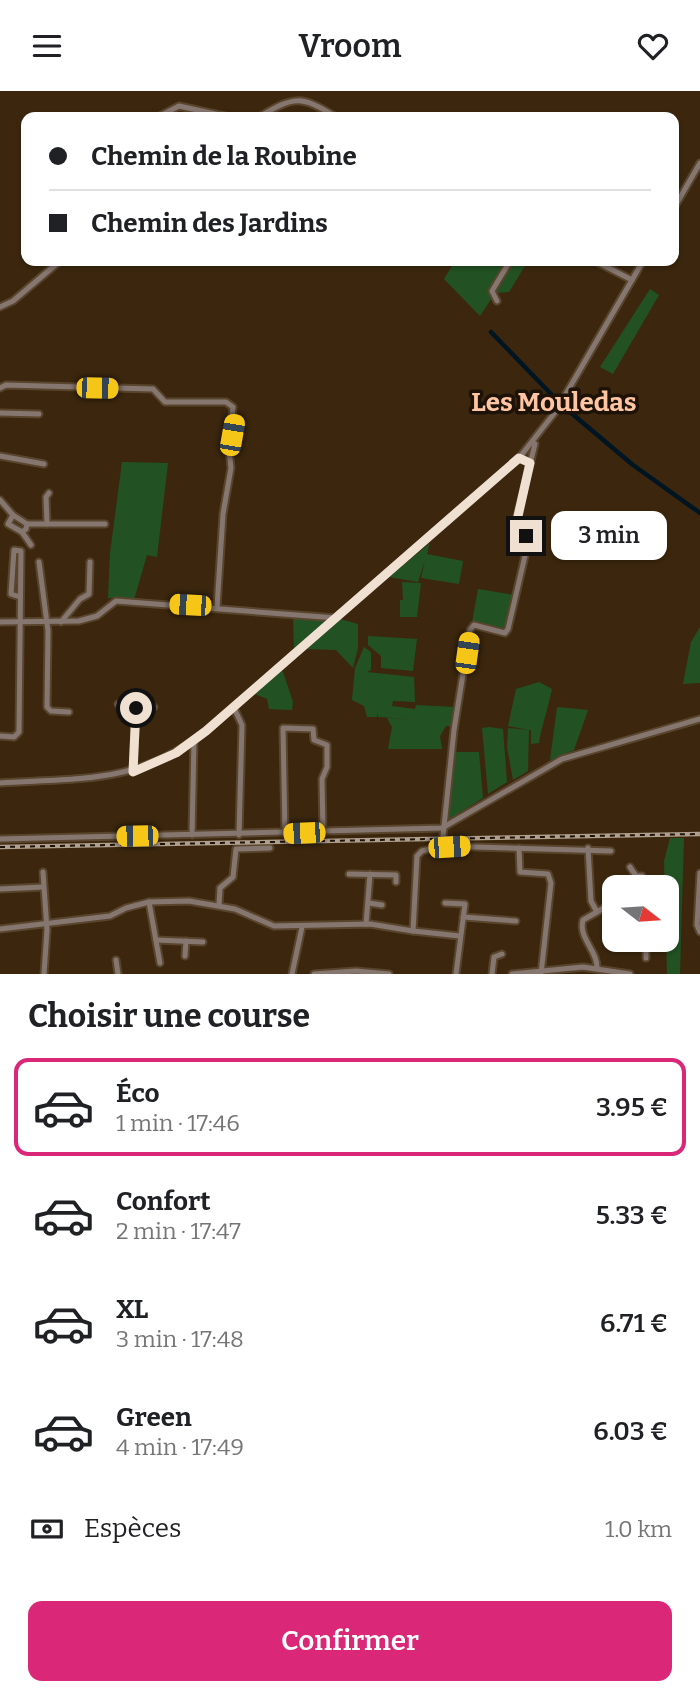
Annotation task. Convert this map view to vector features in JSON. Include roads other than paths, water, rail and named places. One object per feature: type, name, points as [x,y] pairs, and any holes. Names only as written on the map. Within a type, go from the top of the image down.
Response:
[{"type":"street","points":[[268,112],[283,103],[297,100],[310,101],[328,112]]},
{"type":"street","points":[[168,112],[179,106],[206,112]]},
{"type":"street","points":[[679,199],[700,163]]},
{"type":"street","points":[[0,307],[13,301],[54,266]]},
{"type":"street","points":[[497,301],[492,291],[507,266]]},
{"type":"street","points":[[605,266],[632,279]]},
{"type":"street","points":[[0,783],[121,775],[160,761],[194,741],[519,458],[556,411],[640,266]]},
{"type":"street","points":[[0,388],[6,385],[153,389],[165,402],[226,402],[233,407],[229,450],[231,468],[223,514],[217,607]]},
{"type":"street","points":[[0,413],[39,414]]},
{"type":"street","points":[[442,846],[442,828],[470,630],[474,625],[505,633],[508,629],[528,543],[516,525],[538,437]]},
{"type":"street","points":[[0,456],[44,464]]},
{"type":"street","points":[[519,458],[530,463]]},
{"type":"street","points":[[47,524],[46,498],[49,493]]},
{"type":"street","points":[[0,500],[13,515],[27,524],[105,524]]},
{"type":"street","points":[[9,524],[13,515]]},
{"type":"street","points":[[0,524],[9,524],[22,532],[31,545]]},
{"type":"street","points":[[22,532],[27,524]]},
{"type":"street","points":[[0,736],[14,737],[19,732],[21,551],[14,550],[11,594],[20,597]]},
{"type":"street","points":[[39,562],[47,622],[48,710],[69,712]]},
{"type":"street","points":[[61,622],[80,599],[89,594],[90,562]]},
{"type":"street","points":[[0,622],[61,622],[97,616],[116,601],[336,618]]},
{"type":"street","points":[[118,704],[136,708],[153,707]]},
{"type":"street","points":[[133,772],[136,708]]},
{"type":"street","points":[[234,708],[242,725],[239,835]]},
{"type":"street","points":[[0,839],[442,828],[562,759],[700,719]]},
{"type":"street","points":[[285,834],[283,728],[313,729],[314,740],[327,745],[327,767],[322,779],[323,833]]},
{"type":"street","points":[[192,835],[194,741]]},
{"type":"street","points":[[413,931],[417,856],[422,851],[442,846],[588,848],[611,851]]},
{"type":"street","points":[[219,905],[220,888],[233,877],[236,849],[270,848]]},
{"type":"street","points":[[519,848],[520,872],[548,874],[551,883],[541,973]]},
{"type":"street","points":[[588,848],[590,901],[597,912]]},
{"type":"street","points":[[630,867],[635,875]]},
{"type":"street","points":[[43,872],[46,924],[44,974]]},
{"type":"street","points":[[700,873],[697,925],[700,932]]},
{"type":"street","points":[[349,874],[396,875],[396,882]]},
{"type":"street","points":[[366,924],[370,874]]},
{"type":"street","points":[[0,889],[43,887]]},
{"type":"street","points":[[0,929],[110,916],[126,908],[149,902],[189,901],[219,905],[274,926],[366,924],[460,936]]},
{"type":"street","points":[[149,902],[160,963]]},
{"type":"street","points":[[369,903],[382,905]]},
{"type":"street","points":[[445,903],[465,904],[456,974]]},
{"type":"street","points":[[597,968],[597,960],[581,925],[602,909]]},
{"type":"street","points":[[463,917],[516,921]]},
{"type":"street","points":[[292,974],[302,927]]},
{"type":"street","points":[[156,940],[203,942]]},
{"type":"street","points":[[185,955],[186,941]]},
{"type":"street","points":[[646,952],[646,958]]},
{"type":"street","points":[[492,974],[494,957],[502,954]]},
{"type":"street","points":[[116,960],[118,974]]},
{"type":"street","points":[[512,974],[597,968],[631,974]]},
{"type":"street","points":[[314,974],[389,974]]},
{"type":"waterway","points":[[491,332],[551,394]]},
{"type":"waterway","points":[[564,407],[633,465],[700,513]]},
{"type":"railway","points":[[0,847],[700,834]]},
{"type":"district","name":"Les Mouledas","points":[[554,402]]}]
